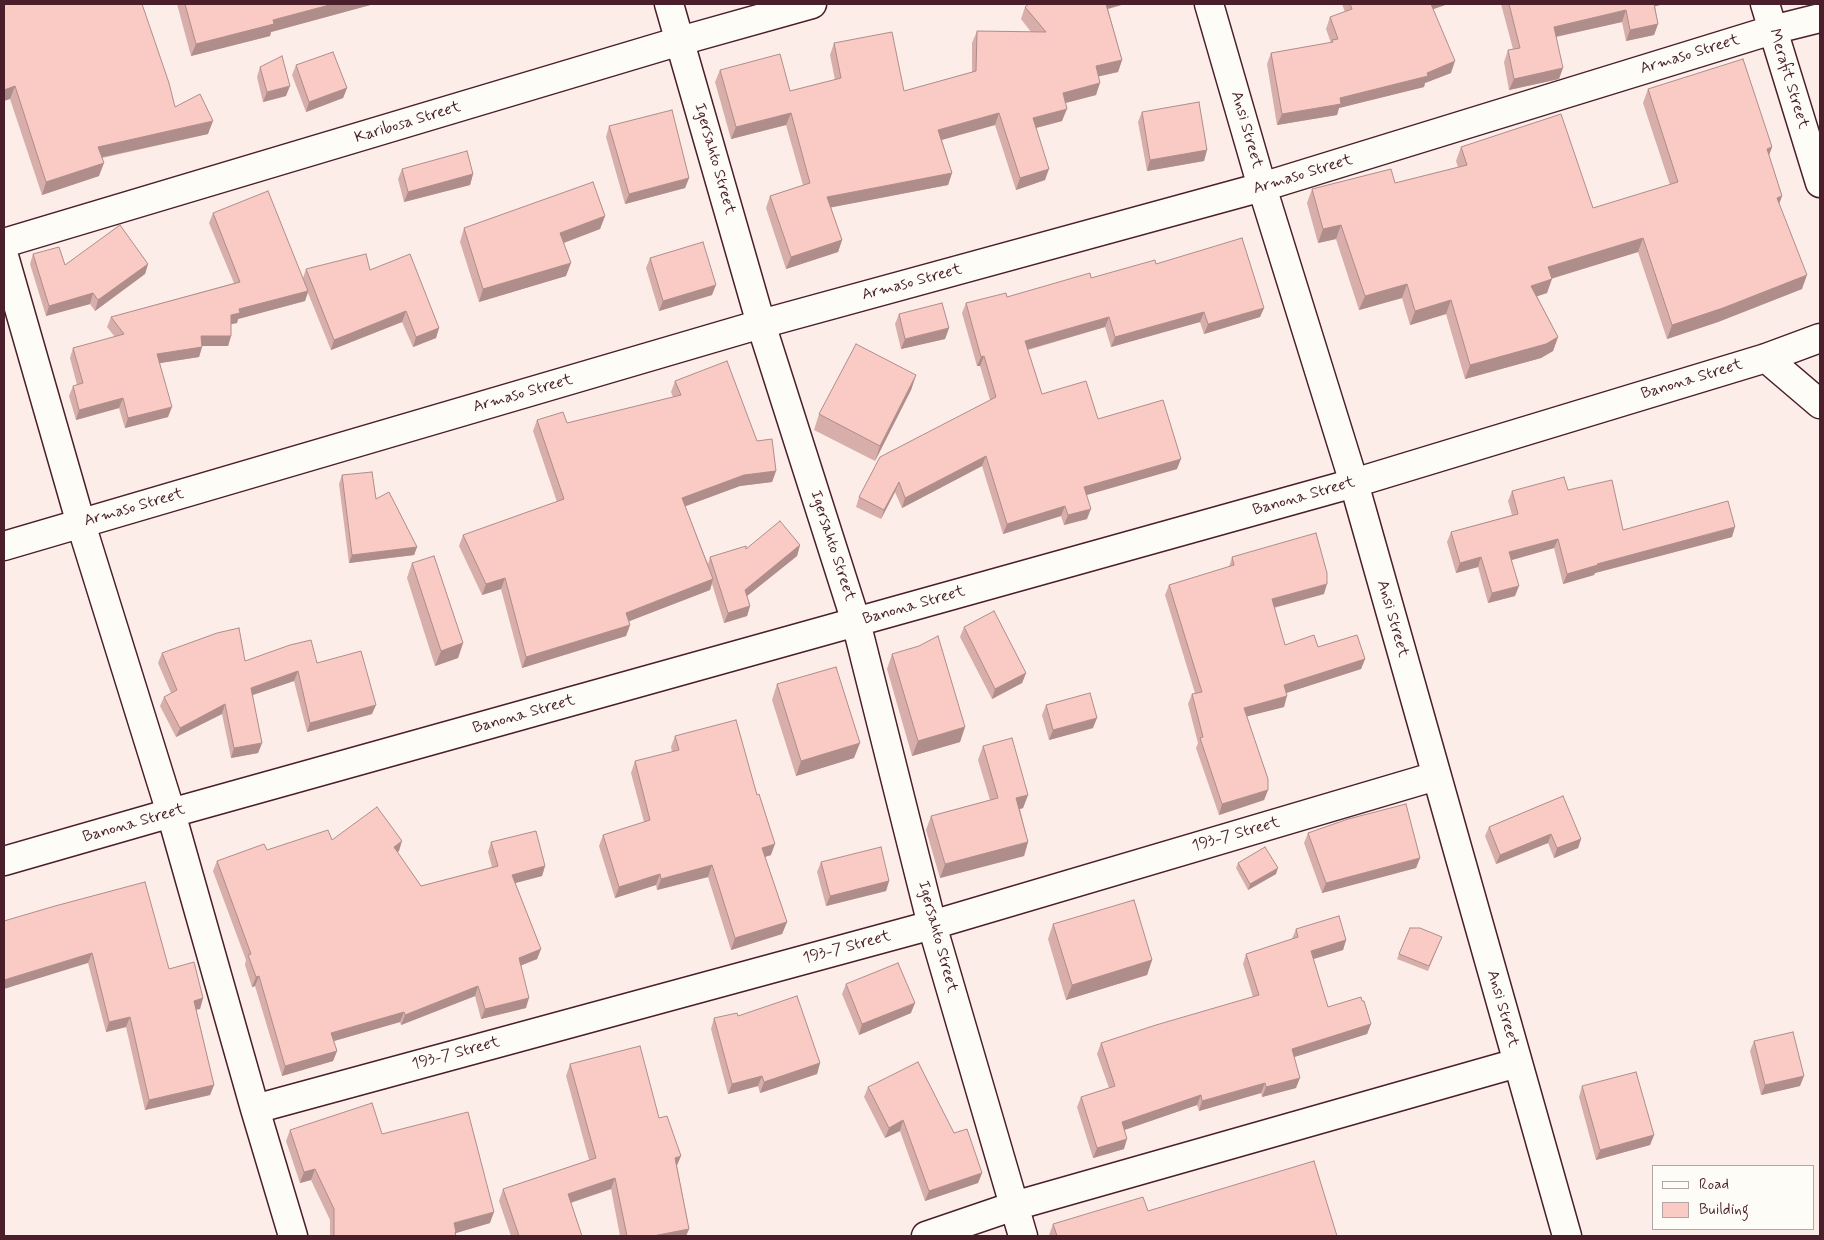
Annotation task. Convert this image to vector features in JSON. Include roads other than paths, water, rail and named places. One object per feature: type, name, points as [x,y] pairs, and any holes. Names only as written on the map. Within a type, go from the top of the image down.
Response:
[{"type":"street","name":"Igersahto Street","points":[[669,4],[762,324],[856,622],[932,925],[1023,1236]]},
{"type":"street","name":"Karibosa Street","points":[[4,243],[812,4]]},
{"type":"street","name":"Ansi Street","points":[[1209,4],[1262,188],[1354,483],[1567,1236]]},
{"type":"street","name":"Merafit Street","points":[[1764,4],[1820,183]]},
{"type":"street","name":"Armaso Street","points":[[4,546],[762,324],[1262,188],[1772,30],[1820,18]]},
{"type":"street","points":[[4,256],[81,524],[171,813],[293,1236]]},
{"type":"street","name":"Banona Street","points":[[4,861],[1354,483],[1766,358],[1820,338]]},
{"type":"street","points":[[1766,358],[1820,404]]},
{"type":"street","name":"193-7 Street","points":[[255,1109],[932,925],[1436,776]]},
{"type":"street","points":[[926,1236],[1014,1206],[1517,1063]]}]
